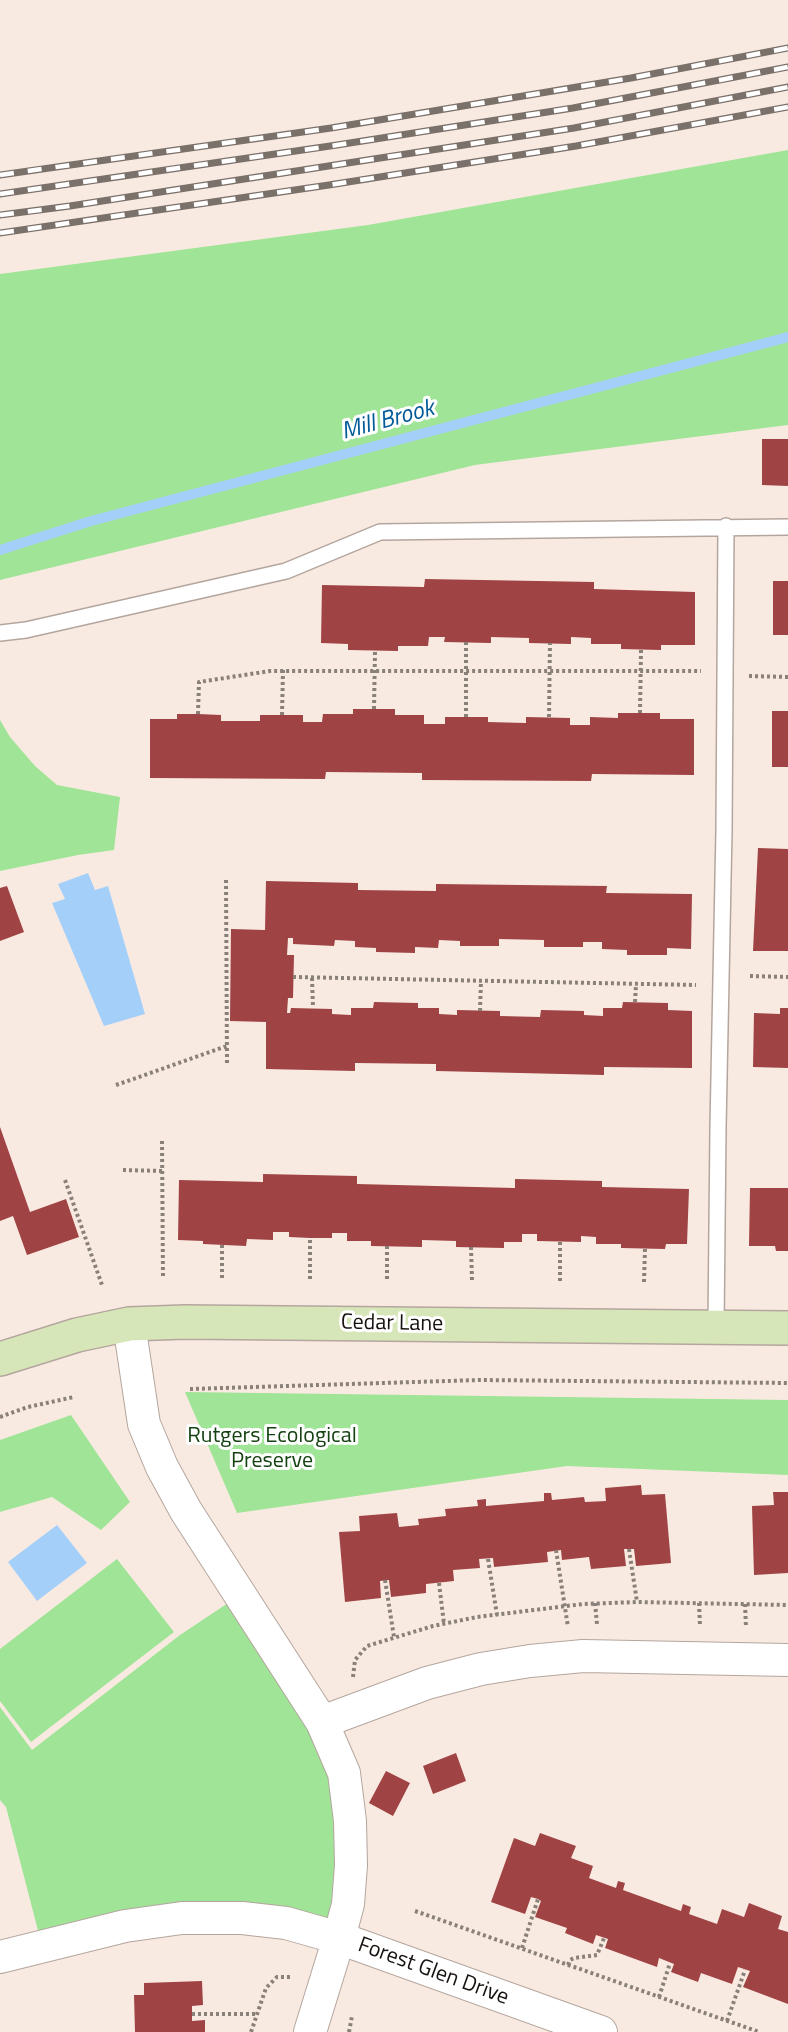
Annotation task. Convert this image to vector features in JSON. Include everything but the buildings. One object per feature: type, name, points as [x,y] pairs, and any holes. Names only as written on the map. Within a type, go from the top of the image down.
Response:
[{"type":"street","name":"Cedar Lane","points":[[0,1359],[76,1335],[129,1324],[185,1322],[788,1328]]},
{"type":"street","name":"Forest Glen Drive","points":[[129,1324],[144,1424],[162,1467],[186,1511],[322,1722],[344,1773],[350,1821],[351,1865],[349,1894],[339,1938],[601,2032]]},
{"type":"street","points":[[322,1722],[427,1683],[481,1669],[530,1661],[583,1656],[788,1659]]},
{"type":"street","points":[[2,1952],[125,1926],[182,1918],[242,1918],[286,1923],[339,1938],[310,2032]]},
{"type":"lane","points":[[716,1327],[724,842],[726,526]]},
{"type":"lane","points":[[0,633],[26,630],[286,571],[380,532],[788,527]]},
{"type":"path","points":[[465,717],[466,642]]},
{"type":"path","points":[[549,643],[549,717]]},
{"type":"path","points":[[640,713],[641,650]]},
{"type":"path","points":[[374,709],[375,651]]},
{"type":"path","points":[[198,714],[198,682],[283,670],[700,671]]},
{"type":"path","points":[[282,715],[283,670]]},
{"type":"path","points":[[745,676],[788,676]]},
{"type":"path","points":[[226,880],[226,1063]]},
{"type":"path","points":[[750,976],[788,977]]},
{"type":"path","points":[[293,977],[697,985]]},
{"type":"path","points":[[312,978],[313,1008]]},
{"type":"path","points":[[480,1011],[481,981]]},
{"type":"path","points":[[635,1002],[636,984]]},
{"type":"path","points":[[116,1085],[226,1046]]},
{"type":"path","points":[[162,1141],[163,1279]]},
{"type":"path","points":[[123,1170],[162,1171]]},
{"type":"path","points":[[65,1180],[102,1285]]},
{"type":"path","points":[[310,1238],[310,1279]]},
{"type":"path","points":[[560,1241],[560,1281]]},
{"type":"path","points":[[222,1245],[222,1279]]},
{"type":"path","points":[[387,1246],[387,1279]]},
{"type":"path","points":[[471,1247],[472,1280]]},
{"type":"path","points":[[644,1282],[645,1248]]},
{"type":"path","points":[[189,1389],[479,1380],[788,1383]]},
{"type":"path","points":[[0,1417],[28,1407],[74,1397]]},
{"type":"path","points":[[629,1549],[637,1602]]},
{"type":"path","points":[[556,1550],[566,1606]]},
{"type":"path","points":[[488,1559],[498,1615]]},
{"type":"path","points":[[385,1580],[394,1637]]},
{"type":"path","points":[[439,1583],[444,1624]]},
{"type":"path","points":[[353,1681],[355,1660],[367,1646],[444,1624],[566,1606],[637,1602],[788,1605]]},
{"type":"path","points":[[522,1948],[538,1899]]},
{"type":"path","points":[[415,1911],[759,2032]]},
{"type":"path","points":[[568,1965],[574,1958],[597,1955],[604,1938]]},
{"type":"path","points":[[659,1997],[670,1963]]},
{"type":"path","points":[[728,2021],[745,1970]]},
{"type":"path","points":[[250,2032],[266,1988],[277,1977],[292,1977]]},
{"type":"path","points":[[192,2014],[256,2014]]},
{"type":"green space","points":[[788,150],[788,425],[475,465],[0,580],[0,274],[368,225]]},
{"type":"green space","points":[[0,720],[10,737],[35,766],[57,785],[120,797],[114,850],[0,871]]},
{"type":"green space","name":"Rutgers Ecological Preserve","points":[[185,1392],[788,1400],[788,1475],[567,1466],[237,1513]]},
{"type":"green space","points":[[71,1415],[130,1502],[101,1530],[52,1497],[0,1512],[0,1440]]},
{"type":"green space","points":[[117,1559],[174,1632],[31,1742],[0,1701],[0,1649]]},
{"type":"green space","points":[[240,1595],[344,1773],[339,1938],[286,1923],[42,1946],[6,1807],[0,1800],[0,1707],[32,1750],[180,1635]]},
{"type":"water","points":[[88,873],[95,890],[108,886],[145,1014],[104,1026],[52,903],[65,899],[58,884]]},
{"type":"water","points":[[57,1525],[87,1563],[37,1601],[8,1562]]},
{"type":"waterway","name":"Mill Brook","points":[[0,550],[91,521],[788,337]]},
{"type":"railway","points":[[0,175],[331,128],[631,78],[788,48]]},
{"type":"railway","points":[[0,194],[573,108],[788,67]]},
{"type":"railway","points":[[0,215],[574,128],[788,87]]},
{"type":"railway","points":[[0,233],[576,146],[788,107]]}]
